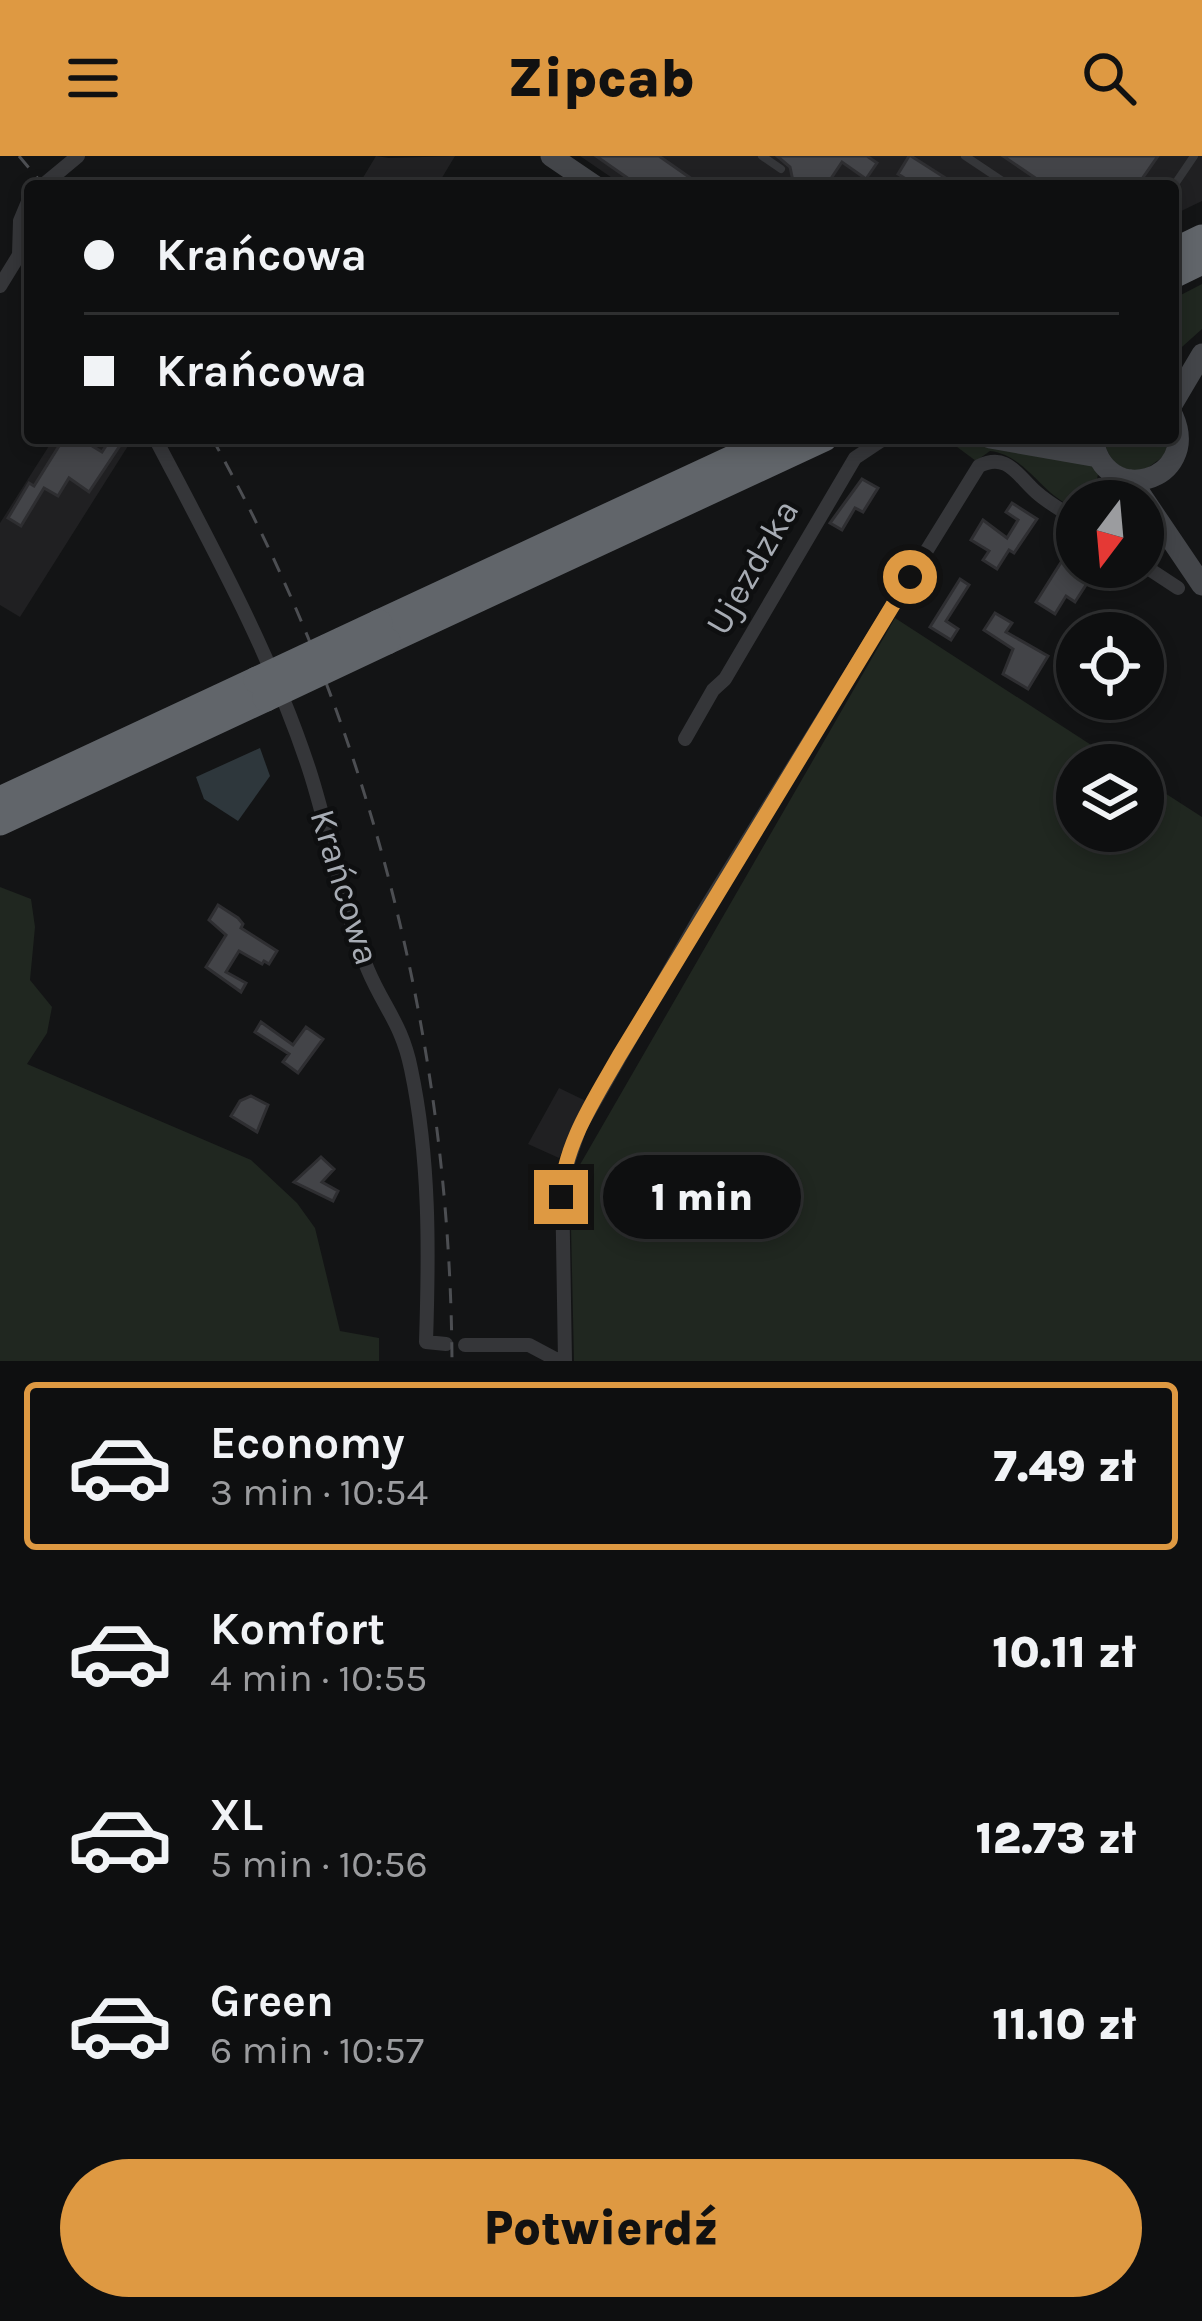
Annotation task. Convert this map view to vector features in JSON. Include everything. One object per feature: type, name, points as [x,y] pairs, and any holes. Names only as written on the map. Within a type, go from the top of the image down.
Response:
[{"type":"highway","points":[[0,822],[765,444]]},
{"type":"highway","points":[[383,632],[810,444]]},
{"type":"highway","points":[[0,800],[262,689]]},
{"type":"main road","points":[[551,156],[586,180]]},
{"type":"main road","points":[[1179,371],[1202,351]]},
{"type":"main road","points":[[1179,393],[1202,351]]},
{"type":"main road","points":[[1017,444],[1158,475]]},
{"type":"main road","points":[[1177,548],[1158,475],[1175,457],[1179,444]]},
{"type":"main road","points":[[1109,462],[1202,585]]},
{"type":"street","points":[[49,180],[78,156]]},
{"type":"street","points":[[0,286],[24,248]]},
{"type":"street","name":"Krańcowa","points":[[158,444],[225,572],[275,684],[308,766],[368,970],[400,1028],[422,1132],[429,1246],[427,1342],[446,1344]]},
{"type":"street","name":"Ujezdzka","points":[[685,739],[855,458],[876,444]]},
{"type":"street","points":[[465,1345],[529,1345],[562,1361],[562,1180],[580,1127],[700,917],[972,474],[988,462],[1007,464],[1056,507]]},
{"type":"street","points":[[1164,579],[1178,588]]},
{"type":"lane","points":[[762,156],[781,169]]},
{"type":"lane","points":[[964,156],[1001,180]]},
{"type":"shaded area","points":[[376,156],[455,156],[441,180],[362,180]]},
{"type":"shaded area","points":[[580,156],[1202,156],[1202,201],[1179,212],[1179,180],[615,180]]},
{"type":"shaded area","points":[[1202,284],[1202,329],[1179,350],[1179,296]]},
{"type":"shaded area","points":[[50,444],[129,444],[20,617],[0,605],[0,523]]},
{"type":"shaded area","points":[[953,444],[979,444],[1093,464],[1097,480],[1056,480],[1056,497],[1014,460],[990,451],[976,461]]},
{"type":"shaded area","points":[[1105,444],[1167,444],[1164,456],[1143,471],[1127,469],[1108,453]]},
{"type":"shaded area","points":[[895,618],[1090,744],[1056,744],[1056,852],[1164,852],[1164,793],[1202,817],[1202,1361],[574,1361],[570,1182]]},
{"type":"shaded area","points":[[260,748],[270,776],[238,821],[204,799],[196,777]]},
{"type":"shaded area","points":[[0,887],[31,899],[35,927],[30,980],[52,1007],[47,1033],[27,1064],[251,1160],[297,1203],[315,1228],[340,1331],[379,1338],[379,1361],[0,1361]]},
{"type":"shaded area","points":[[559,1088],[586,1101],[559,1158],[528,1144]]},
{"type":"building","points":[[596,156],[659,156],[693,180],[630,180]]},
{"type":"building","points":[[777,156],[867,156],[877,163],[866,179],[842,162],[830,180],[793,180],[790,167]]},
{"type":"building","points":[[911,156],[949,180],[908,180],[898,174]]},
{"type":"building","points":[[1003,156],[1158,156],[1141,180],[1038,180]]},
{"type":"building","points":[[60,444],[89,444],[102,452],[107,444],[121,444],[89,492],[69,478],[58,496],[44,488],[21,526],[8,518],[29,483],[34,486]]},
{"type":"building","points":[[862,479],[878,488],[863,512],[855,508],[842,530],[830,523]]},
{"type":"building","points":[[1012,503],[1037,519],[997,569],[983,560],[989,551],[971,540],[983,520],[1007,538],[1018,520],[1006,512]]},
{"type":"building","points":[[1056,570],[1056,588],[1084,588],[1075,602],[1066,596],[1055,614],[1036,602]]},
{"type":"building","points":[[960,579],[969,585],[946,621],[958,629],[951,640],[930,627]]},
{"type":"building","points":[[995,613],[1012,623],[1006,632],[1048,656],[1028,689],[1003,674],[1013,649],[984,630]]},
{"type":"building","points":[[218,905],[238,918],[241,928],[277,951],[269,964],[262,964],[239,951],[226,972],[246,983],[241,992],[206,967],[226,935],[209,920]]},
{"type":"building","points":[[261,1022],[293,1045],[306,1027],[323,1039],[298,1073],[283,1062],[289,1054],[255,1032]]},
{"type":"building","points":[[251,1096],[268,1105],[257,1132],[231,1116],[240,1101]]},
{"type":"building","points":[[321,1157],[334,1169],[322,1182],[338,1191],[333,1201],[294,1182]]},
{"type":"railway","points":[[19,156],[39,180]]},
{"type":"railway","points":[[215,444],[267,545],[315,656],[356,769],[390,884],[417,1001],[436,1120],[448,1240],[452,1361]]},
{"type":"route","points":[[561,1197],[565,1163],[619,1056],[910,577]]}]
